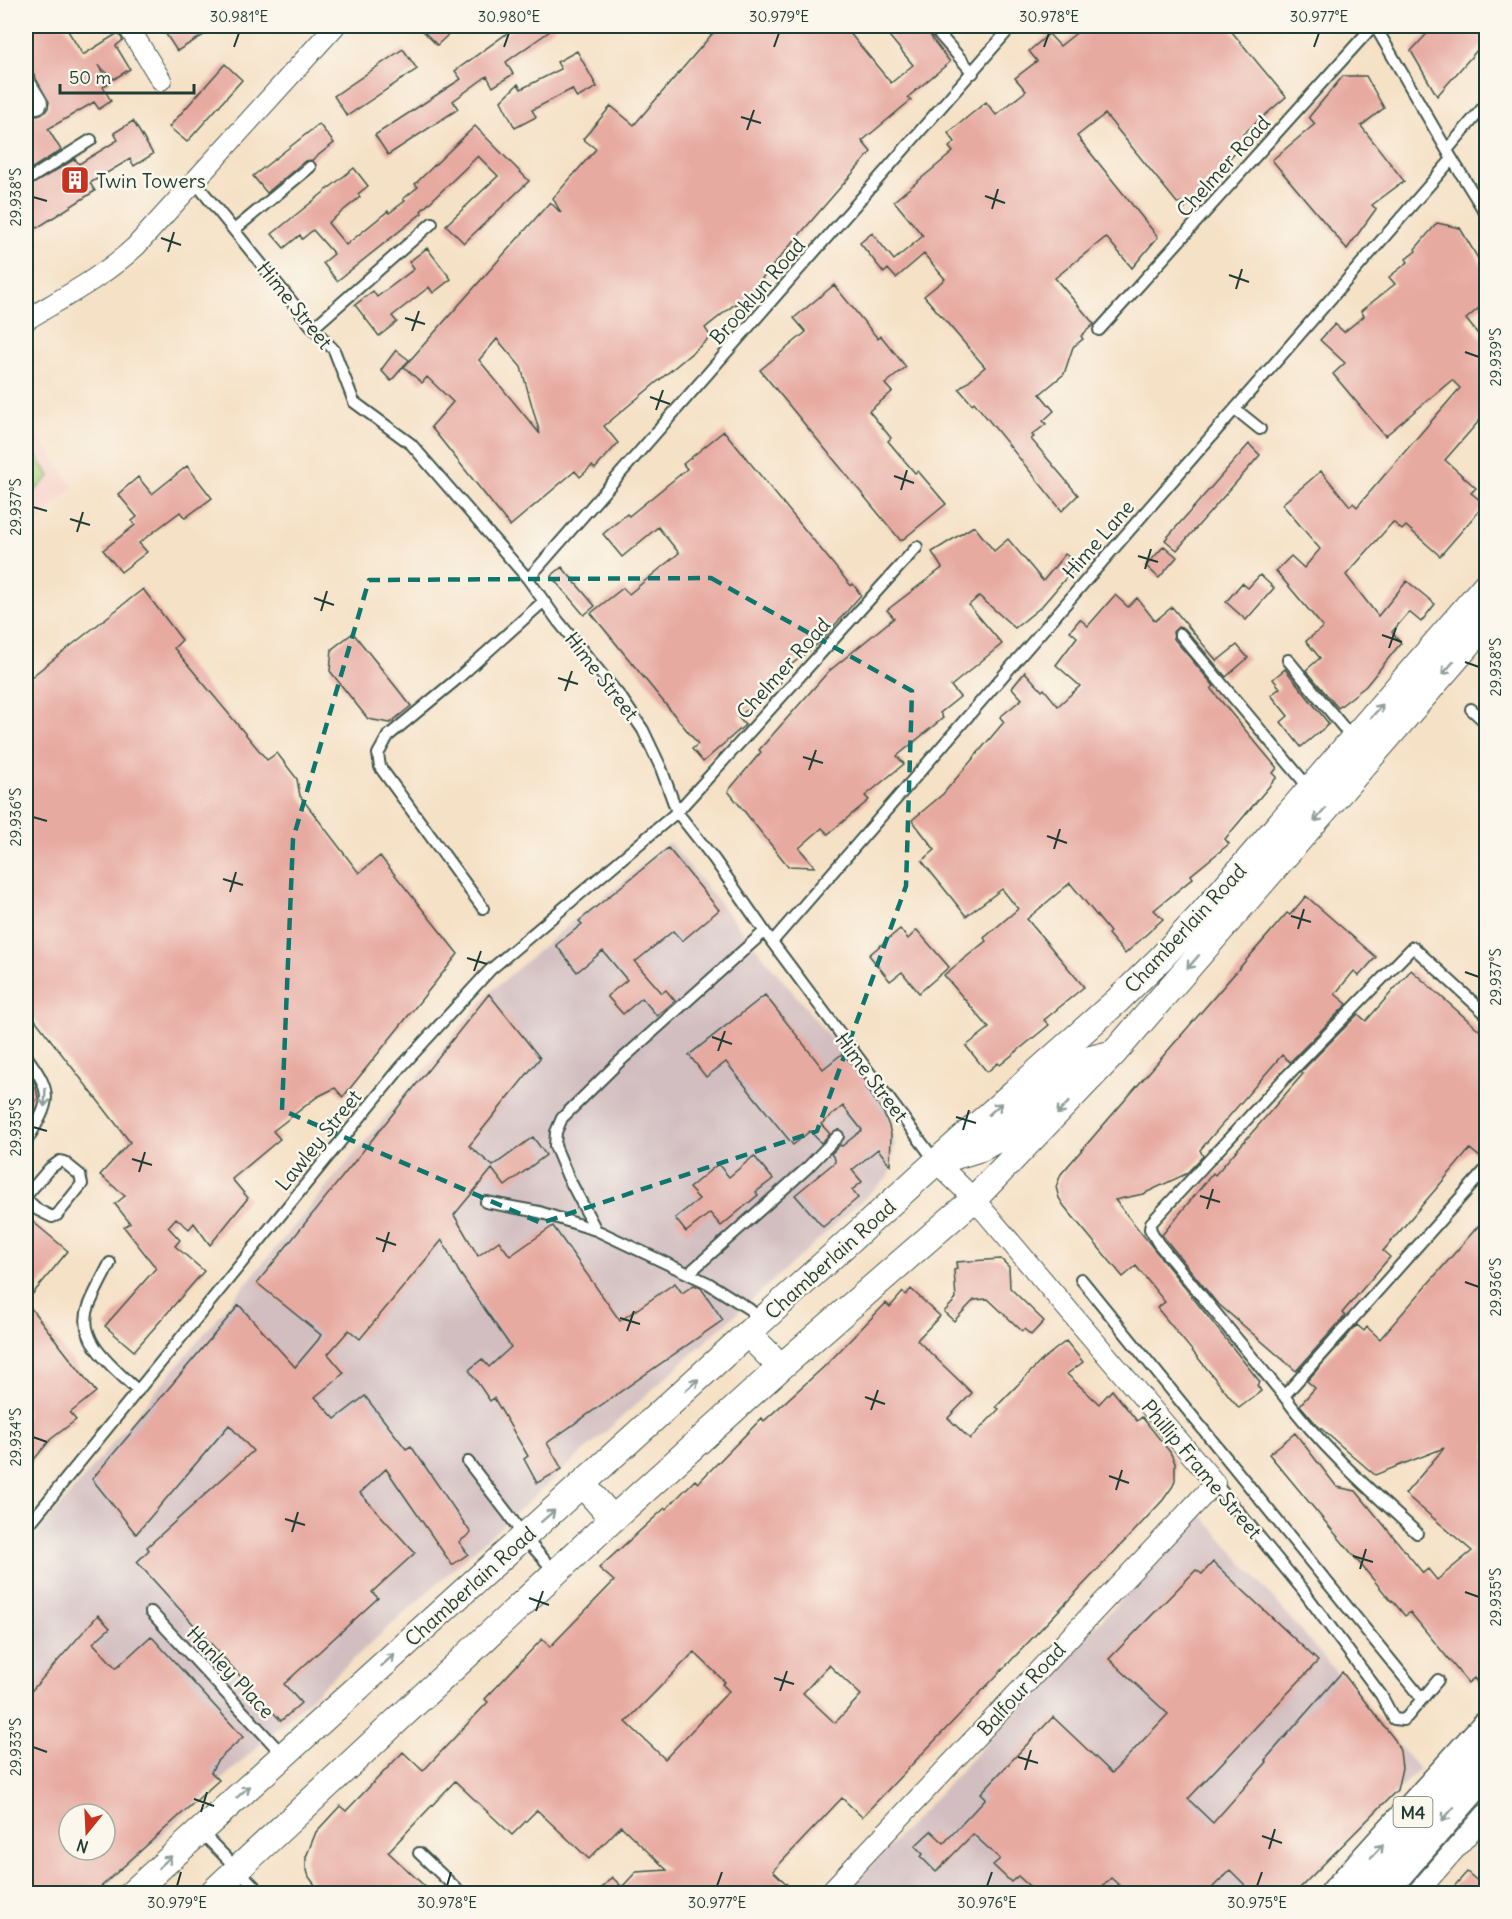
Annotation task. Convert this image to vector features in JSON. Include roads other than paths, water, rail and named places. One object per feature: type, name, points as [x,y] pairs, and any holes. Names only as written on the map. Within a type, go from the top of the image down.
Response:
[{"type":"highway","name":"M4","points":[[1337,1893],[1486,1729]]},
{"type":"highway","name":"M4","points":[[1378,1893],[1486,1770]]},
{"type":"street","points":[[128,26],[161,80]]},
{"type":"street","points":[[26,320],[117,264],[136,246],[335,26]]},
{"type":"street","points":[[26,85],[37,103]]},
{"type":"street","name":"Chamberlain Road","points":[[131,1893],[583,1485],[936,1162],[1118,1000],[1202,914],[1486,585]]},
{"type":"street","name":"Chamberlain Road","points":[[211,1893],[613,1519],[781,1367],[974,1199],[1114,1053],[1486,624]]},
{"type":"street","points":[[1118,1000],[1142,1021]]},
{"type":"street","points":[[936,1162],[981,1148],[1000,1138],[1082,1061],[1114,1053]]},
{"type":"street","name":"Hime Street","points":[[936,1162],[974,1199]]},
{"type":"street","name":"Phillip Frame Street","points":[[974,1199],[1215,1484]]},
{"type":"street","points":[[755,1327],[781,1367]]},
{"type":"street","name":"Balfour Road","points":[[828,1893],[1215,1484]]},
{"type":"street","points":[[583,1485],[613,1519]]},
{"type":"street","points":[[1416,1893],[1486,1815]]},
{"type":"lane","points":[[932,26],[973,73]]},
{"type":"lane","name":"Brooklyn Road","points":[[528,579],[1012,26]]},
{"type":"lane","points":[[1374,26],[1486,214]]},
{"type":"lane","name":"Chelmer Road","points":[[1100,330],[1374,26]]},
{"type":"lane","name":"Hime Lane","points":[[772,942],[1235,409],[1449,154],[1486,104]]},
{"type":"lane","points":[[26,181],[91,140]]},
{"type":"lane","points":[[234,230],[310,166]]},
{"type":"lane","name":"Hime Street","points":[[195,182],[313,328],[334,350],[354,402],[411,444],[528,579],[598,668],[644,730],[677,812],[936,1162]]},
{"type":"lane","points":[[313,328],[432,223]]},
{"type":"lane","points":[[1235,409],[1260,429]]},
{"type":"lane","name":"Chelmer Road","points":[[677,812],[917,548]]},
{"type":"lane","points":[[483,908],[380,767],[378,754],[388,736],[495,646],[544,601]]},
{"type":"lane","points":[[1180,634],[1310,789]]},
{"type":"lane","points":[[1288,660],[1353,739]]},
{"type":"lane","points":[[1471,709],[1486,723]]},
{"type":"lane","name":"Lawley Street","points":[[26,1528],[401,1068],[490,970],[677,812]]},
{"type":"lane","points":[[596,1230],[562,1167],[555,1146],[556,1132],[562,1118],[627,1055],[764,932]]},
{"type":"lane","points":[[1417,1533],[1305,1425],[1284,1396],[1158,1243],[1150,1229],[1150,1223],[1282,1080],[1413,947],[1486,1014]]},
{"type":"lane","points":[[26,1056],[41,1077],[47,1093],[45,1107],[26,1142]]},
{"type":"lane","points":[[689,1273],[806,1169],[838,1136]]},
{"type":"lane","points":[[60,1161],[80,1175],[82,1179],[80,1188],[57,1215],[52,1217],[38,1210],[26,1198],[49,1169],[60,1161]]},
{"type":"lane","points":[[1284,1396],[1486,1169]]},
{"type":"lane","points":[[486,1202],[531,1210],[596,1230],[689,1273],[749,1309],[755,1327]]},
{"type":"lane","points":[[110,1263],[88,1308],[86,1330],[99,1352],[138,1391]]},
{"type":"lane","points":[[1081,1279],[1422,1699],[1438,1680]]},
{"type":"lane","points":[[468,1462],[524,1537],[555,1572]]},
{"type":"lane","name":"Phillip Frame Street","points":[[1215,1484],[1302,1589],[1381,1695],[1391,1716],[1397,1720],[1403,1720],[1422,1699]]},
{"type":"lane","name":"Hanley Place","points":[[152,1612],[283,1755]]},
{"type":"lane","points":[[200,1831],[262,1893]]},
{"type":"lane","points":[[419,1853],[462,1893]]},
{"type":"place","name":"Twin Towers","points":[[75,180]]}]
